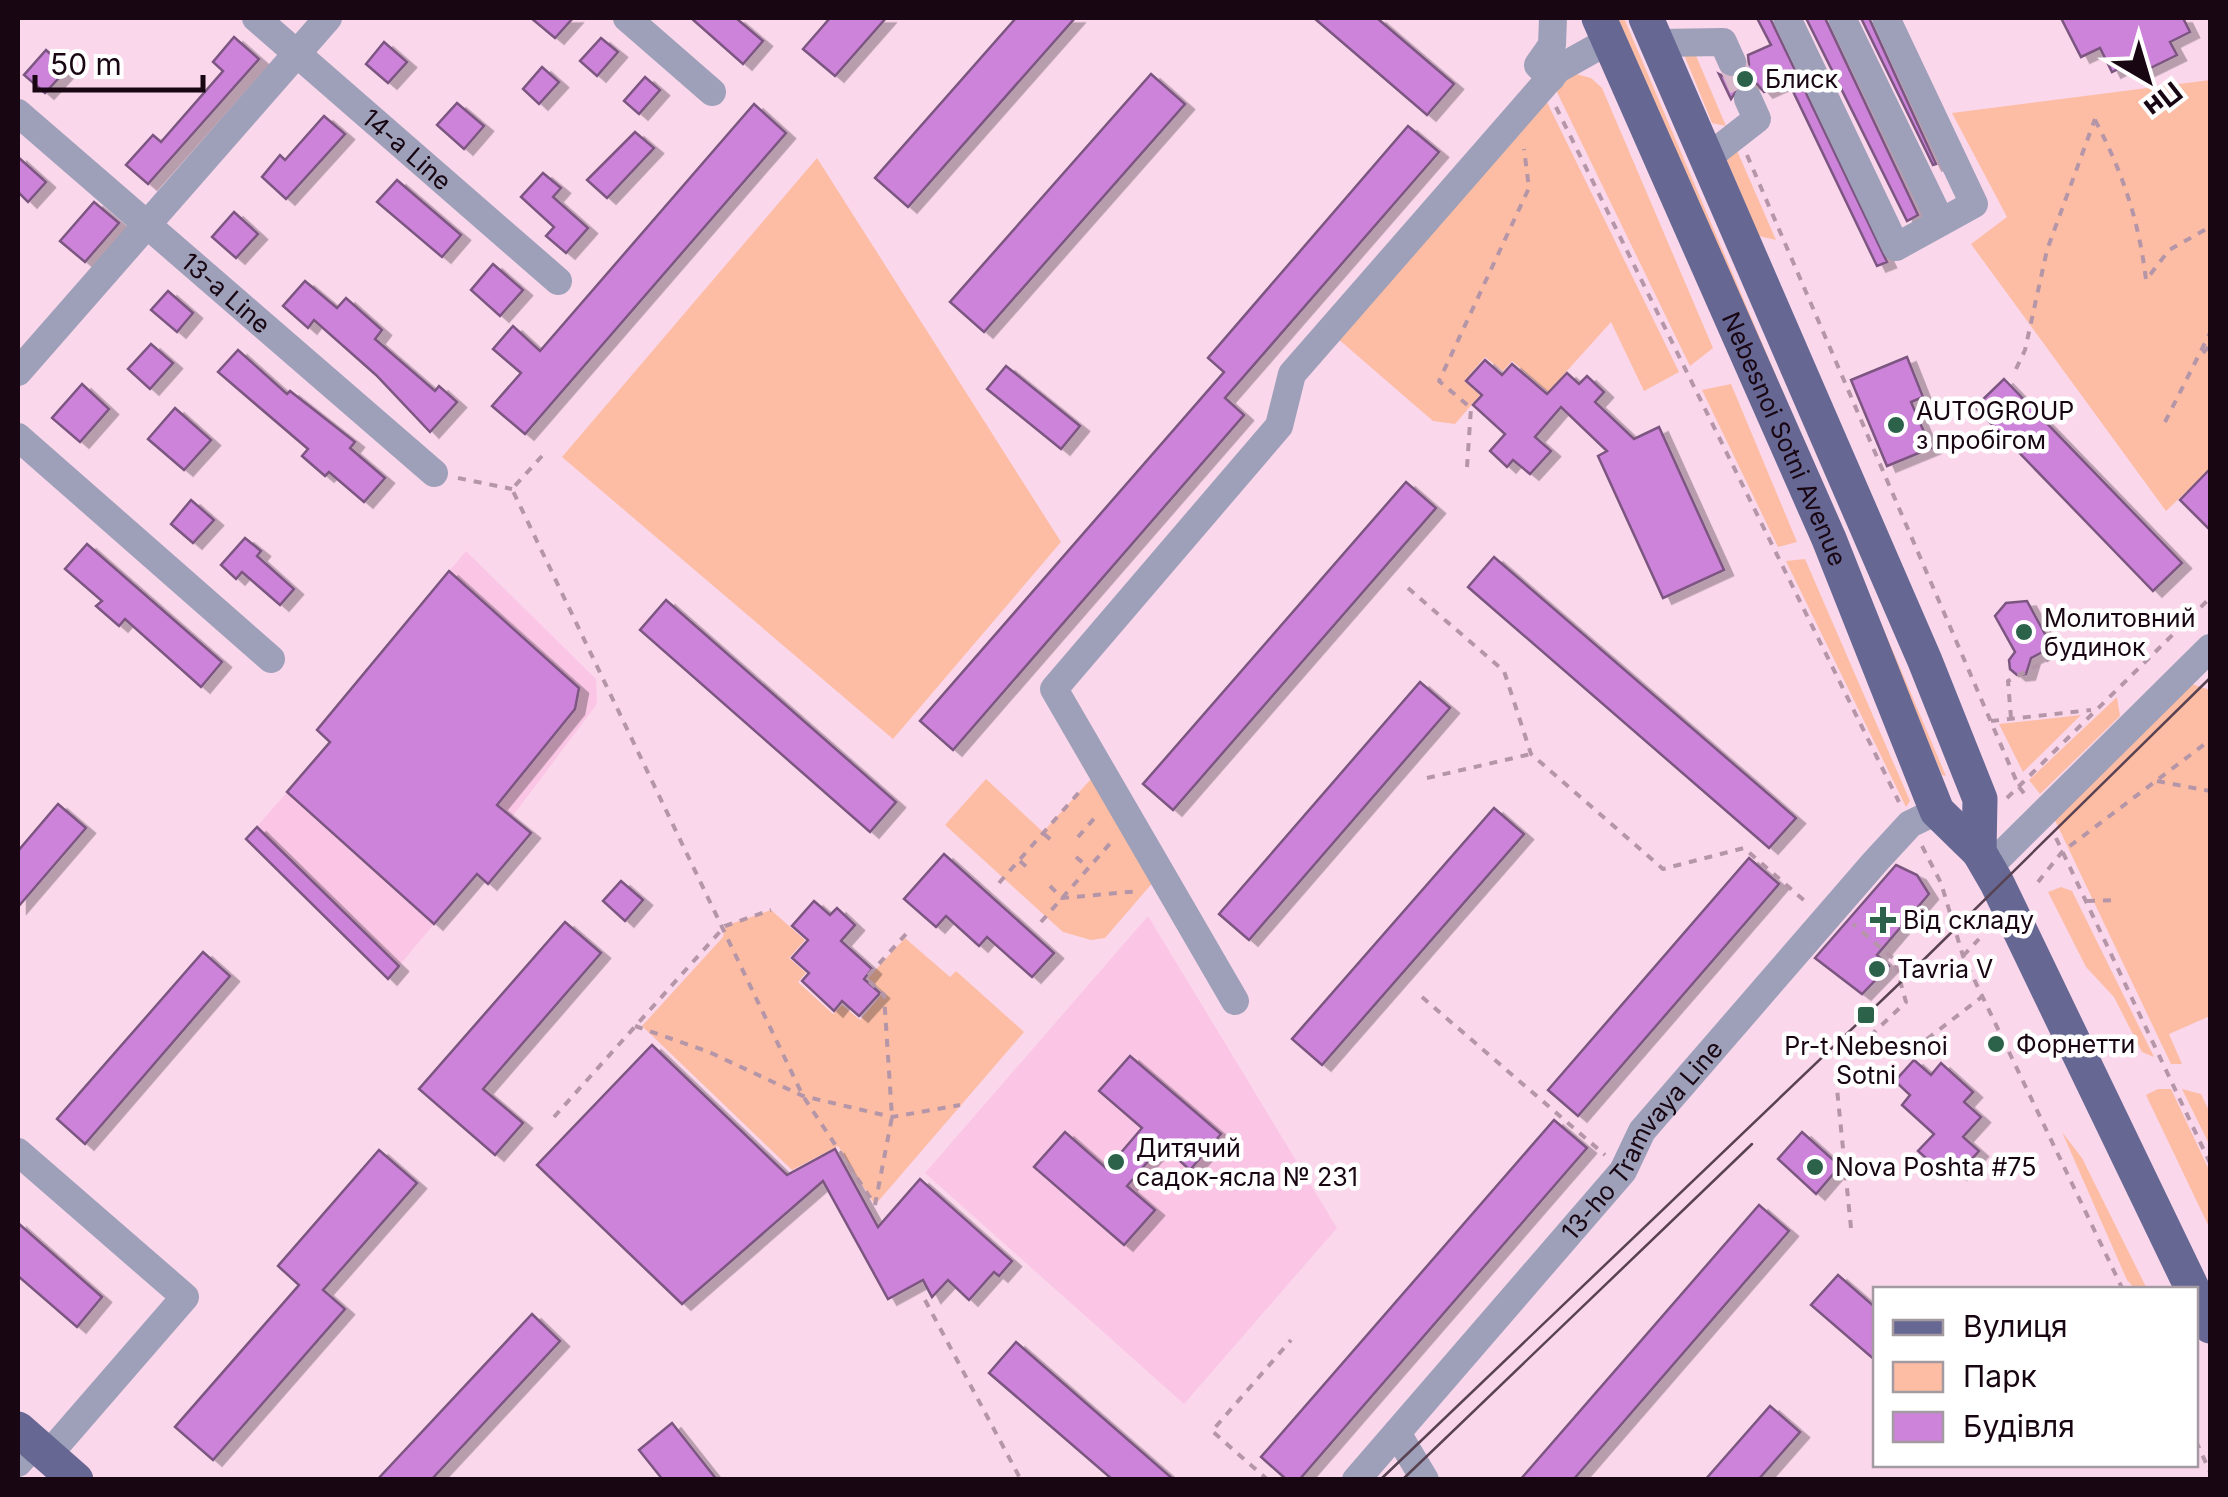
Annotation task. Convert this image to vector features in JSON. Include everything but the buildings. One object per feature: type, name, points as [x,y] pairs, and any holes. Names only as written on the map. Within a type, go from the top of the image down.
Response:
[{"type":"main road","name":"Nebesnoi Sotni Avenue","points":[[1604,30],[1828,539],[1924,818],[1984,860]]},
{"type":"main road","name":"Nebesnoi Sotni Avenue","points":[[1652,30],[1980,799],[1984,860],[2192,1287]]},
{"type":"main road","name":"Nebesnoi Sotni Avenue","points":[[2198,1300],[2210,1326]]},
{"type":"main road","points":[[29,1448],[76,1480]]},
{"type":"street","name":"14-a Line","points":[[256,18],[558,281]]},
{"type":"street","points":[[18,372],[328,18]]},
{"type":"street","points":[[627,18],[712,92]]},
{"type":"street","points":[[1548,81],[1538,65],[1552,45],[1553,18]]},
{"type":"street","points":[[1788,18],[1896,247],[1974,204],[1886,18]]},
{"type":"street","points":[[1842,18],[1941,222]]},
{"type":"street","points":[[1234,1001],[1054,689],[1279,426],[1292,374],[1558,69],[1604,30]]},
{"type":"street","points":[[1652,30],[1723,42],[1732,62]]},
{"type":"street","points":[[1708,158],[1757,120],[1748,99]]},
{"type":"street","name":"13-a Line","points":[[18,113],[434,474]]},
{"type":"street","points":[[18,437],[272,659]]},
{"type":"street","points":[[1984,860],[2209,652]]},
{"type":"street","name":"13-ho Tramvaya Line","points":[[1356,1480],[1624,1171],[1642,1131],[1830,914],[1924,818]]},
{"type":"street","points":[[18,1152],[186,1298],[29,1448]]},
{"type":"street","points":[[1396,1432],[1425,1480]]},
{"type":"path","points":[[1548,81],[1924,818],[1963,956],[2122,1287]]},
{"type":"path","points":[[1467,467],[1470,408],[1439,381],[1529,188],[1519,114]]},
{"type":"path","points":[[2016,368],[2025,350],[2048,250],[2094,119],[2117,162],[2140,226],[2146,280],[2169,250],[2210,227]]},
{"type":"path","points":[[1738,134],[2019,787]]},
{"type":"path","points":[[2165,422],[2210,333]]},
{"type":"path","points":[[2196,360],[2210,345]]},
{"type":"path","points":[[512,490],[542,456]]},
{"type":"path","points":[[434,474],[512,490]]},
{"type":"path","points":[[512,490],[804,1096],[875,1204],[892,1117],[884,995],[866,978],[906,934]]},
{"type":"path","points":[[1408,588],[1504,671],[1531,754],[1662,869],[1744,848],[1894,960],[1906,1002],[1835,1069],[1851,1228]]},
{"type":"path","points":[[2006,800],[2210,598]]},
{"type":"path","points":[[2011,718],[2008,681],[2031,672],[2082,640]]},
{"type":"path","points":[[1991,720],[2093,710]]},
{"type":"path","points":[[2038,882],[2062,852],[2210,740]]},
{"type":"path","points":[[1427,778],[1531,754]]},
{"type":"path","points":[[999,882],[1100,769]]},
{"type":"path","points":[[2157,780],[2210,791]]},
{"type":"path","points":[[1041,922],[1130,821]]},
{"type":"path","points":[[2053,831],[2210,1163]]},
{"type":"path","points":[[1043,832],[1056,844]]},
{"type":"path","points":[[1076,857],[1089,868]]},
{"type":"path","points":[[1018,860],[1031,871]]},
{"type":"path","points":[[1050,886],[1062,898]]},
{"type":"path","points":[[1062,898],[1147,890]]},
{"type":"path","points":[[2087,902],[2115,900]]},
{"type":"path","points":[[554,1116],[725,926],[771,910]]},
{"type":"path","points":[[1963,956],[1979,940]]},
{"type":"path","points":[[1927,1040],[1983,996]]},
{"type":"path","points":[[1422,997],[1624,1171]]},
{"type":"path","points":[[635,1026],[709,1052],[804,1096],[892,1117],[960,1106]]},
{"type":"path","points":[[926,1300],[1021,1480]]},
{"type":"path","points":[[1268,1480],[1212,1430],[1290,1340]]},
{"type":"path","points":[[2198,1445],[2210,1472]]},
{"type":"shaded area","points":[[466,551],[596,679],[597,704],[512,817],[531,833],[503,866],[476,874],[388,979],[246,839],[330,743],[317,730]]},
{"type":"shaded area","name":"Дитячий садок-ясла № 231","points":[[1148,916],[1337,1228],[1184,1404],[925,1173]]},
{"type":"green space","points":[[1617,18],[1624,18],[1946,776],[1942,775]]},
{"type":"green space","points":[[1694,51],[1726,126],[1712,123],[1683,52]]},
{"type":"green space","points":[[1572,73],[1591,78],[1602,88],[1713,348],[1690,366],[1555,88]]},
{"type":"green space","points":[[2210,80],[2210,469],[2166,511],[1971,244],[2007,217],[1952,113]]},
{"type":"green space","points":[[1545,98],[1679,372],[1644,391],[1611,322],[1548,392],[1512,361],[1503,371],[1485,357],[1464,381],[1480,395],[1455,424],[1433,421],[1337,338]]},
{"type":"green space","points":[[1735,146],[1776,240],[1759,236],[1726,158]]},
{"type":"green space","points":[[817,158],[1061,542],[893,739],[562,457]]},
{"type":"green space","points":[[1731,384],[1797,542],[1778,547],[1702,390]]},
{"type":"green space","points":[[1805,559],[1910,801],[1906,807],[1786,561]]},
{"type":"green space","points":[[2189,683],[2210,690],[2210,1016],[2169,1034],[2182,1064],[2171,1064],[2053,816]]},
{"type":"green space","points":[[2117,697],[2120,716],[2040,794],[2029,780]]},
{"type":"green space","points":[[2081,715],[2023,772],[1999,724]]},
{"type":"green space","points":[[1100,769],[1161,873],[1105,938],[1091,940],[1063,932],[945,825],[986,779],[1043,832]]},
{"type":"green space","points":[[2061,887],[2072,891],[2154,1057],[2142,1052],[2114,997],[2086,967],[2048,892]]},
{"type":"green space","points":[[771,910],[805,940],[789,958],[806,973],[798,982],[833,1014],[842,1005],[860,1020],[883,993],[868,978],[905,938],[950,977],[956,971],[1024,1032],[875,1205],[838,1146],[792,1170],[642,1026],[723,937],[725,926]]},
{"type":"green space","points":[[2158,1089],[2171,1089],[2210,1172],[2210,1229],[2146,1095]]},
{"type":"green space","points":[[2182,1089],[2201,1094],[2210,1113],[2210,1146]]},
{"type":"green space","points":[[2062,1132],[2082,1158],[2146,1287],[2133,1287]]},
{"type":"tunnel","points":[[1732,62],[1748,99]]},
{"type":"tram line","points":[[1380,1480],[1901,982],[2210,678]]},
{"type":"tram line","points":[[1402,1480],[1752,1144]]},
{"type":"place","name":"Блиск","points":[[1745,79]]},
{"type":"place","name":"AUTOGROUP з пробігом","points":[[1896,425]]},
{"type":"place","name":"Молитовний будинок","points":[[2024,632]]},
{"type":"place","name":"Від складу","points":[[1883,920]]},
{"type":"place","name":"Tavria V","points":[[1877,969]]},
{"type":"place","name":"Pr-t Nebesnoi Sotni","points":[[1866,1015]]},
{"type":"place","name":"Форнетти","points":[[1996,1044]]},
{"type":"place","name":"Дитячий садок-ясла № 231","points":[[1116,1162]]},
{"type":"place","name":"Nova Poshta #75","points":[[1815,1167]]}]
